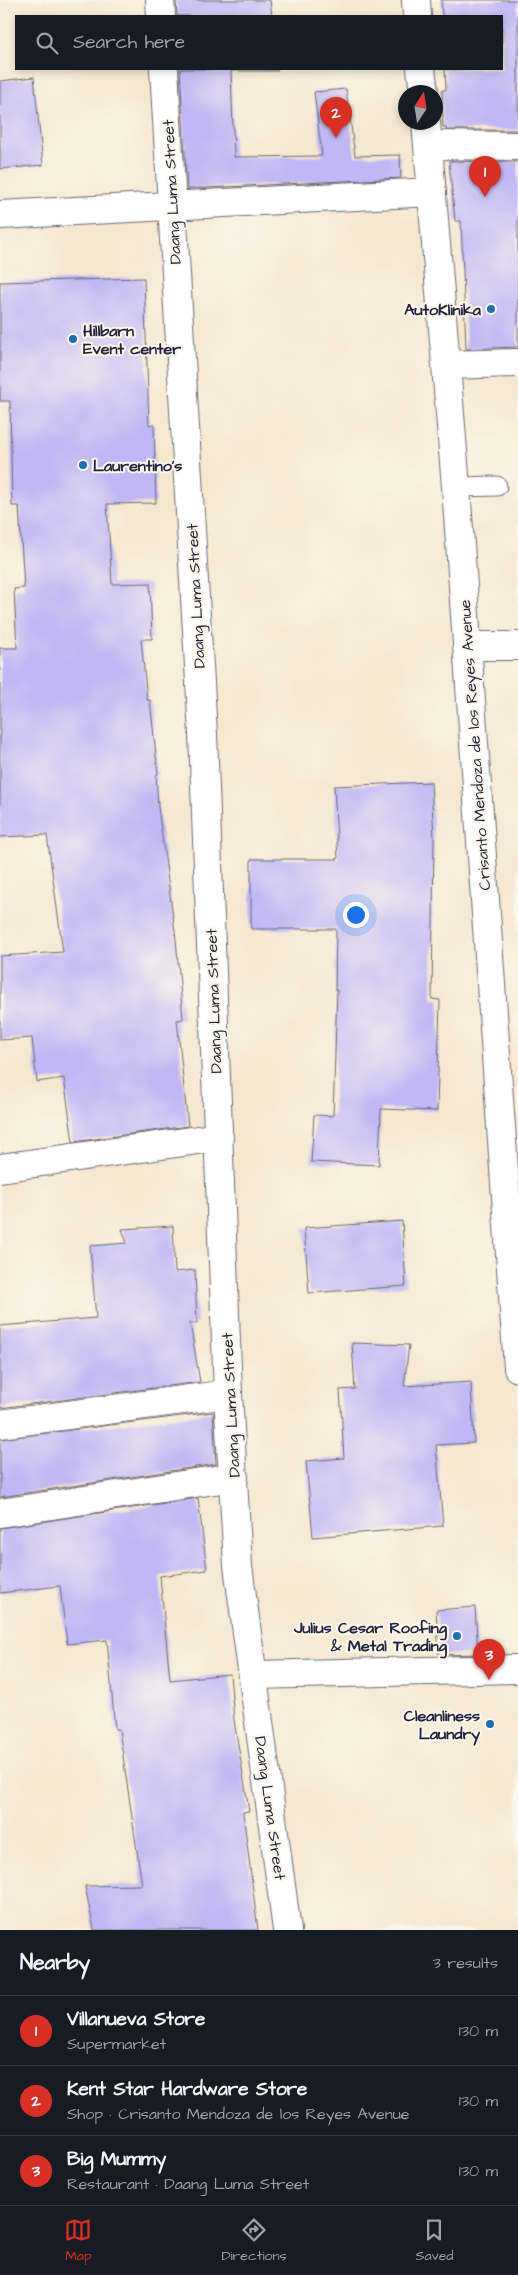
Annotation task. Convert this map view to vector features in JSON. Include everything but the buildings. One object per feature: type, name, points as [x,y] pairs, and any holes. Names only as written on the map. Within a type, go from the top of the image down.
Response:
[{"type":"street","points":[[160,0],[161,15]]},
{"type":"street","points":[[416,0],[417,15]]},
{"type":"street","name":"Daang Luma Street","points":[[164,70],[202,724],[228,1394],[238,1566],[287,1930]]},
{"type":"street","points":[[421,70],[423,85]]},
{"type":"street","points":[[428,134],[518,146]]},
{"type":"street","name":"Crisanto Mendoza de los Reyes Avenue","points":[[428,134],[456,487],[518,1368]]},
{"type":"street","points":[[0,215],[432,192]]},
{"type":"street","points":[[446,365],[518,363]]},
{"type":"street","points":[[467,646],[518,646]]},
{"type":"street","points":[[0,1168],[219,1137]]},
{"type":"street","points":[[0,1424],[228,1394]]},
{"type":"street","points":[[0,1513],[234,1477]]},
{"type":"street","points":[[253,1675],[518,1669]]},
{"type":"lane","points":[[456,487],[497,486]]},
{"type":"place","name":"Kent Star Hardware Store","points":[[336,138]]},
{"type":"place","name":"Villanueva Store","points":[[485,197]]},
{"type":"place","name":"AutoKlinika","points":[[491,309]]},
{"type":"place","name":"Hillbarn Event center","points":[[73,339]]},
{"type":"place","name":"Laurentino's","points":[[83,465]]},
{"type":"place","name":"Julius Cesar Roofing & Metal Trading","points":[[457,1636]]},
{"type":"place","name":"Big Mummy","points":[[489,1680]]},
{"type":"place","name":"Cleanliness Laundry","points":[[490,1724]]}]
